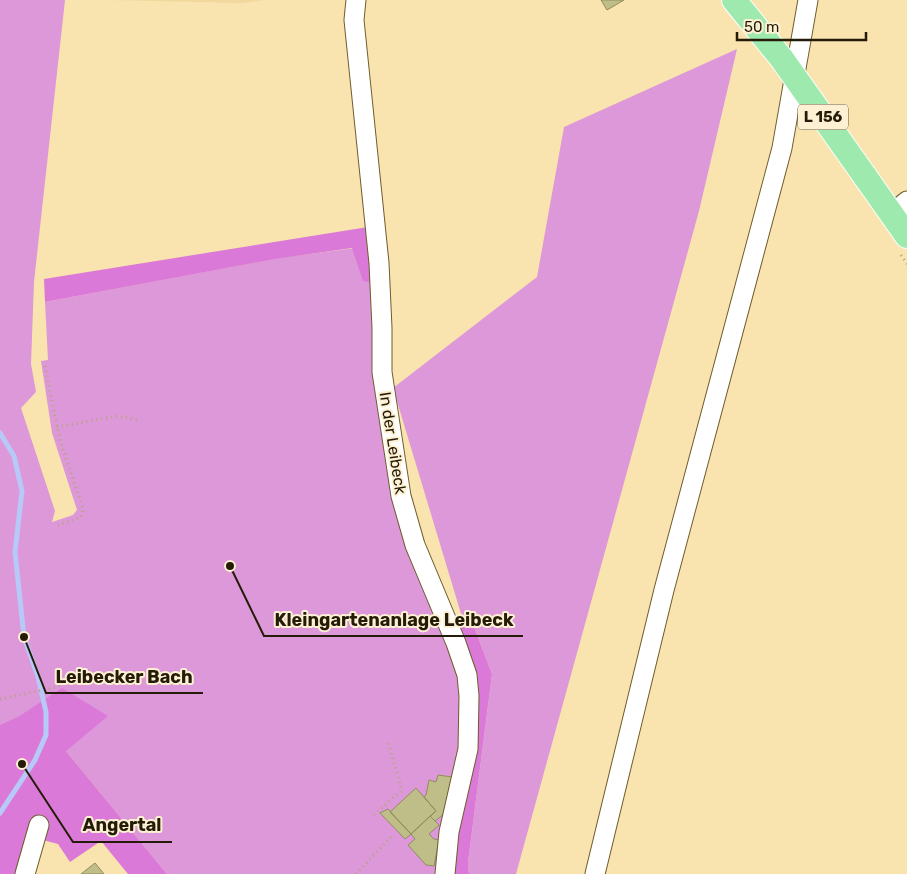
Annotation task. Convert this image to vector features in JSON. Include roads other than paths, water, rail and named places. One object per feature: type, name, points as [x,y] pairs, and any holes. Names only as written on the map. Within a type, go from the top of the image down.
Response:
[{"type":"main road","name":"L 156","points":[[734,0],[782,59],[864,176],[899,208],[907,236]]},
{"type":"lane","name":"In der Leibeck","points":[[356,0],[354,20],[378,263],[382,328],[382,372],[400,487],[414,545],[440,602],[467,675],[469,696],[468,749],[449,832],[445,874]]},
{"type":"lane","points":[[595,874],[664,590],[782,148],[808,0]]},
{"type":"lane","points":[[25,874],[39,825]]},
{"type":"waterway","points":[[0,433],[14,456],[22,491],[15,552],[24,637],[38,677],[46,712],[46,735],[35,760],[0,813]]},
{"type":"place","name":"Kleingartenanlage Leibeck","points":[[230,566]]},
{"type":"place","name":"Leibecker Bach","points":[[24,637]]},
{"type":"place","name":"Angertal","points":[[22,764]]}]
